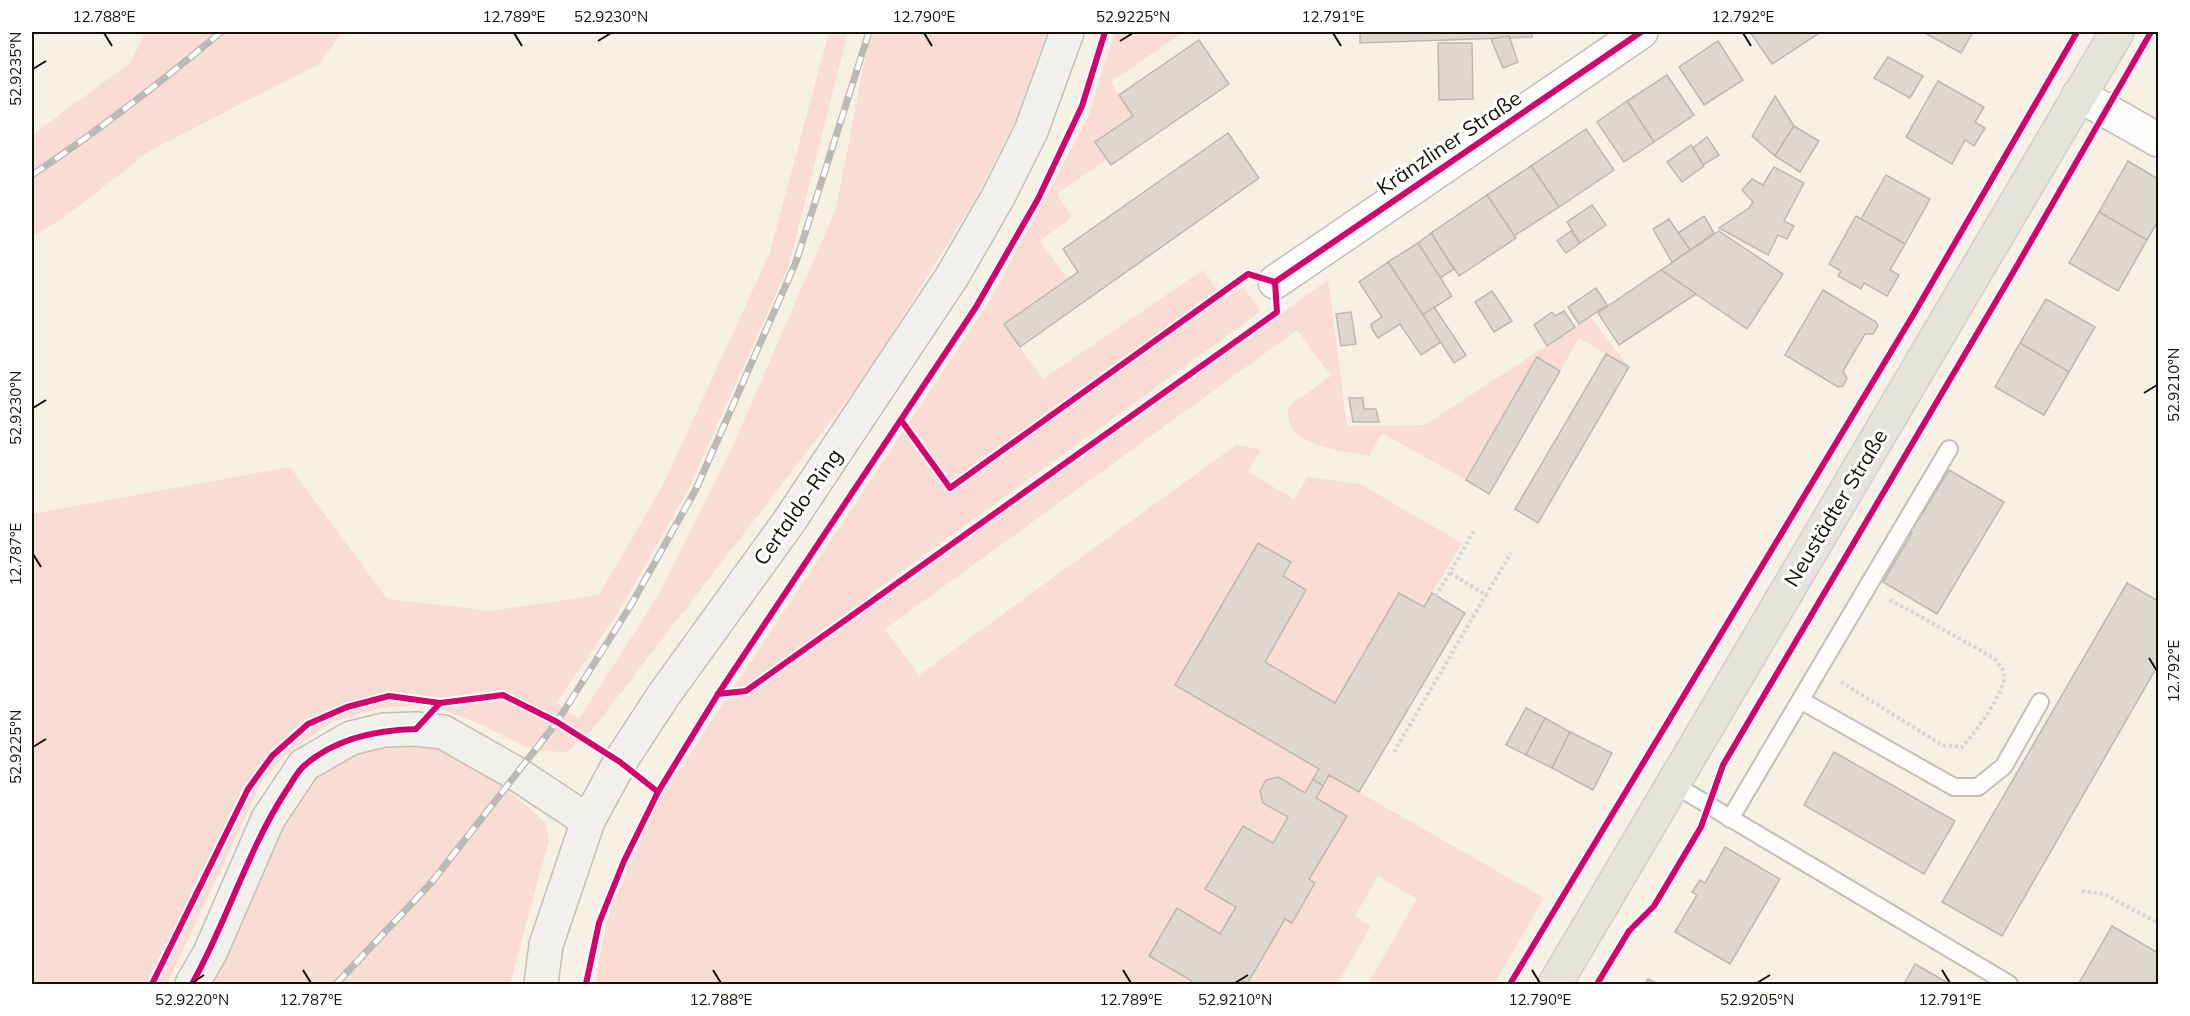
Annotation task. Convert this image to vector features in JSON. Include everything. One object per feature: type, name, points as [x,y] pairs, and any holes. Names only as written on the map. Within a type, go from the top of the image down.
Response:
[{"type":"main road","name":"Certaldo-Ring","points":[[541,984],[546,945],[588,821],[620,762],[663,696],[788,523],[953,275],[998,197],[1031,131],[1067,32]]},
{"type":"main road","name":"Neustädter Straße","points":[[1555,984],[2117,32]]},
{"type":"main road","points":[[192,984],[210,953],[268,819],[304,765],[351,738],[384,730],[416,729],[443,732],[517,774],[588,821]]},
{"type":"street","name":"Kränzliner Straße","points":[[1275,282],[1641,32]]},
{"type":"street","points":[[2079,95],[2158,140]]},
{"type":"lane","points":[[1730,819],[1802,701],[1948,449]]},
{"type":"lane","points":[[1802,701],[1954,787],[1966,788],[1978,788],[2004,766],[2040,702]]},
{"type":"lane","points":[[1673,784],[2009,984]]},
{"type":"path","points":[[1436,596],[1474,531]]},
{"type":"path","points":[[1394,752],[1511,553]]},
{"type":"path","points":[[1450,573],[1486,594]]},
{"type":"path","points":[[1820,669],[1942,745],[1962,747],[1974,734],[2004,684],[2004,672],[1994,658],[1869,587]]},
{"type":"path","points":[[2082,891],[2104,894],[2158,923]]},
{"type":"shaded area","points":[[146,32],[342,32],[319,64],[151,150],[66,216],[32,237],[32,135],[130,63]]},
{"type":"shaded area","points":[[829,32],[848,32],[789,265],[689,488],[618,613],[557,702],[579,719],[656,599],[735,441],[836,209],[870,32],[1047,32],[1014,124],[973,203],[867,374],[592,730],[566,752],[543,751],[524,746],[475,722],[428,704],[381,708],[334,721],[289,751],[261,783],[167,984],[32,984],[32,514],[290,467],[387,599],[491,611],[599,595],[663,485],[769,255]]},
{"type":"shaded area","points":[[1115,32],[1183,32],[1111,82],[1133,116],[1107,159],[1057,194],[1072,217],[1040,241],[1067,279],[1004,325],[1043,379],[1203,270],[1224,299],[1243,287],[1261,311],[869,595],[875,605],[1328,280],[1347,426],[1425,425],[1590,317],[1629,367],[1579,338],[1560,371],[1537,358],[1466,480],[1382,433],[1369,456],[1329,448],[1303,438],[1294,430],[1289,420],[1289,406],[1331,376],[1297,330],[885,629],[919,675],[1236,445],[1261,450],[1248,472],[1294,499],[1308,477],[1360,484],[1462,543],[1424,607],[1399,593],[1335,703],[1265,662],[1306,590],[1283,576],[1291,562],[1258,543],[1176,685],[1319,769],[1305,793],[1278,777],[1265,781],[1260,791],[1263,803],[1288,817],[1273,843],[1242,826],[1205,888],[1236,907],[1220,934],[1178,908],[1192,981],[1190,984],[1118,984],[1109,980],[1106,984],[595,984],[604,933],[614,899],[661,797],[987,305],[1088,118]]},
{"type":"shaded area","points":[[401,742],[445,747],[485,771],[545,822],[549,840],[510,984],[205,984],[298,790],[352,749]]},
{"type":"shaded area","points":[[1329,775],[1544,898],[1494,984],[1368,984],[1417,899],[1378,876],[1355,916],[1371,926],[1337,984],[1241,984],[1243,981],[1247,983],[1285,919],[1292,923],[1315,883],[1309,879],[1316,798]]},
{"type":"building","points":[[1360,32],[1532,32],[1532,37],[1360,43]]},
{"type":"building","points":[[1750,32],[1821,32],[1772,64]]},
{"type":"building","points":[[1923,32],[1973,32],[1961,53]]},
{"type":"building","points":[[1509,36],[1518,62],[1503,68],[1491,39]]},
{"type":"building","points":[[1199,40],[1229,84],[1111,165],[1095,142],[1133,116],[1119,95]]},
{"type":"building","points":[[1718,41],[1743,80],[1704,105],[1679,67]]},
{"type":"building","points":[[1438,43],[1472,43],[1473,99],[1439,100]]},
{"type":"building","points":[[1888,57],[1923,76],[1910,98],[1874,78]]},
{"type":"building","points":[[1667,75],[1694,115],[1654,142],[1627,101]]},
{"type":"building","points":[[1938,81],[1984,107],[1975,122],[1985,128],[1974,146],[1965,140],[1952,164],[1906,137]]},
{"type":"building","points":[[1775,96],[1794,126],[1775,156],[1752,136]]},
{"type":"building","points":[[1627,101],[1654,142],[1624,162],[1597,122]]},
{"type":"building","points":[[1794,126],[1819,141],[1800,172],[1775,156]]},
{"type":"building","points":[[1586,129],[1614,170],[1559,207],[1531,166]]},
{"type":"building","points":[[1228,133],[1259,178],[1020,347],[1004,324],[1078,272],[1063,249]]},
{"type":"building","points":[[1707,137],[1719,155],[1703,165],[1693,148]]},
{"type":"building","points":[[1691,145],[1704,166],[1682,182],[1667,162]]},
{"type":"building","points":[[2128,161],[2158,179],[2158,221],[2147,240],[2099,212]]},
{"type":"building","points":[[1531,166],[1559,207],[1514,236],[1487,195]]},
{"type":"building","points":[[1774,167],[1804,183],[1784,221],[1794,226],[1787,239],[1778,235],[1768,255],[1719,228],[1749,208],[1753,202],[1742,190],[1752,179],[1763,185]]},
{"type":"building","points":[[1886,175],[1930,199],[1905,244],[1861,219]]},
{"type":"building","points":[[1487,195],[1516,238],[1459,276],[1431,233]]},
{"type":"building","points":[[1592,205],[1606,225],[1580,243],[1567,222]]},
{"type":"building","points":[[2099,212],[2147,240],[2118,291],[2069,263]]},
{"type":"building","points":[[1704,216],[1714,233],[1690,250],[1678,233]]},
{"type":"building","points":[[1856,216],[1905,244],[1890,270],[1899,275],[1887,296],[1864,283],[1861,289],[1838,276],[1841,271],[1829,264]]},
{"type":"building","points":[[1669,219],[1690,250],[1672,262],[1653,229]]},
{"type":"building","points":[[1571,231],[1580,243],[1566,253],[1557,241]]},
{"type":"building","points":[[1719,231],[1783,274],[1747,329],[1661,270]]},
{"type":"building","points":[[1431,233],[1454,269],[1440,278],[1418,243]]},
{"type":"building","points":[[1418,243],[1452,296],[1423,315],[1388,262]]},
{"type":"building","points":[[1388,262],[1441,342],[1421,355],[1400,324],[1378,338],[1372,329],[1371,324],[1382,317],[1359,282]]},
{"type":"building","points":[[1661,270],[1696,294],[1619,345],[1598,313]]},
{"type":"building","points":[[1596,288],[1607,305],[1579,324],[1568,307]]},
{"type":"building","points":[[1823,290],[1876,322],[1878,326],[1873,334],[1865,334],[1843,371],[1847,378],[1843,386],[1838,387],[1785,355]]},
{"type":"building","points":[[1492,291],[1512,321],[1494,332],[1475,302]]},
{"type":"building","points":[[2046,299],[2095,327],[2069,372],[2020,343]]},
{"type":"building","points":[[1434,307],[1466,355],[1454,363],[1423,315]]},
{"type":"building","points":[[1564,311],[1575,327],[1547,346],[1534,325],[1552,312],[1555,316]]},
{"type":"building","points":[[1351,312],[1356,344],[1341,346],[1336,314]]},
{"type":"building","points":[[2020,343],[2069,372],[2044,415],[1995,387]]},
{"type":"building","points":[[1606,354],[1629,367],[1538,523],[1515,509]]},
{"type":"building","points":[[1537,357],[1560,371],[1489,494],[1466,480]]},
{"type":"building","points":[[1349,398],[1363,398],[1364,409],[1376,409],[1379,422],[1353,422]]},
{"type":"building","points":[[1949,470],[2004,502],[1937,614],[1883,582],[1912,533],[1907,530],[1915,517],[1919,519]]},
{"type":"building","points":[[1258,543],[1291,562],[1283,576],[1306,590],[1265,662],[1335,703],[1399,593],[1424,607],[1432,593],[1465,613],[1359,792],[1329,775],[1323,786],[1313,779],[1319,769],[1175,685]]},
{"type":"building","points":[[2127,583],[2158,601],[2158,665],[2002,936],[1942,902]]},
{"type":"building","points":[[1526,708],[1545,718],[1526,755],[1506,745]]},
{"type":"building","points":[[1545,718],[1570,732],[1552,768],[1526,755]]},
{"type":"building","points":[[1570,732],[1612,753],[1593,790],[1552,768]]},
{"type":"building","points":[[1834,752],[1955,821],[1924,874],[1804,805]]},
{"type":"building","points":[[1278,777],[1305,793],[1313,779],[1323,786],[1316,798],[1347,816],[1309,879],[1315,883],[1292,923],[1285,919],[1247,984],[1243,981],[1241,984],[1190,984],[1192,981],[1149,956],[1177,908],[1220,934],[1236,907],[1205,889],[1243,826],[1273,843],[1288,817],[1263,803],[1260,791],[1266,780]]},
{"type":"building","points":[[1725,847],[1780,879],[1730,964],[1675,932],[1697,895],[1692,892],[1700,880],[1705,883]]},
{"type":"building","points":[[2112,926],[2158,953],[2158,984],[2079,983]]},
{"type":"building","points":[[1915,964],[1950,984],[1904,984]]},
{"type":"building","points":[[1648,979],[1658,984],[1645,984]]},
{"type":"railway","points":[[32,175],[128,106],[221,32]]},
{"type":"railway","points":[[336,984],[431,883],[557,722],[631,605],[696,489],[796,262],[869,32]]},
{"type":"cycle path","points":[[586,984],[599,923],[624,861],[658,792],[718,694],[976,307],[1038,199],[1082,106],[1105,32]]},
{"type":"cycle path","points":[[1275,282],[1641,32]]},
{"type":"cycle path","points":[[1510,984],[1915,312],[2077,32]]},
{"type":"cycle path","points":[[1597,984],[1629,931],[1654,906],[1701,827],[1723,765],[2018,264],[2151,32]]},
{"type":"cycle path","points":[[901,420],[950,488],[1248,274],[1275,282]]},
{"type":"cycle path","points":[[718,694],[746,691],[1277,312],[1275,282]]},
{"type":"cycle path","points":[[192,984],[248,862],[286,791],[305,765],[343,742],[386,731],[416,729],[440,703],[503,695],[557,722],[620,762],[658,792]]},
{"type":"cycle path","points":[[152,984],[248,789],[272,756],[308,724],[347,707],[389,696],[440,703]]}]
